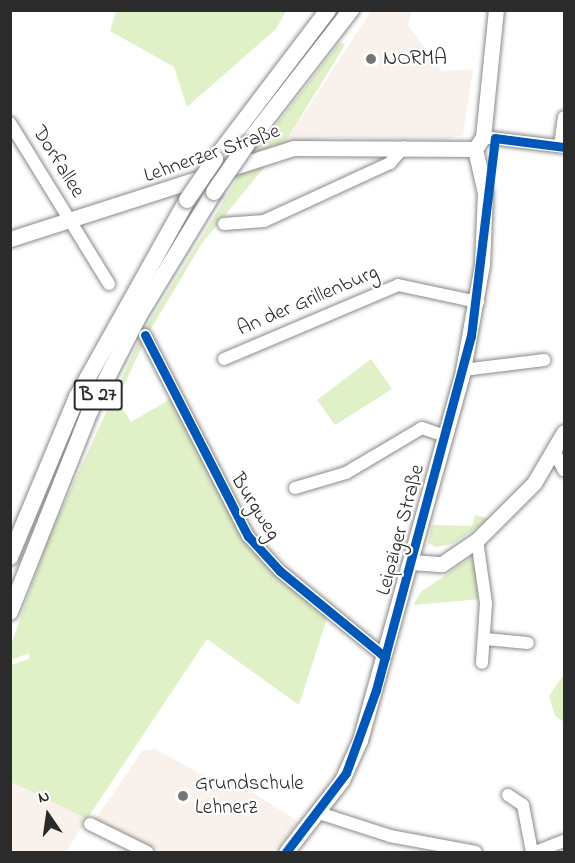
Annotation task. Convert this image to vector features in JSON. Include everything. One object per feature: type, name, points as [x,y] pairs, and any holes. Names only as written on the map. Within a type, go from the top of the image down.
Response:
[{"type":"highway","name":"B 27","points":[[10,557],[76,398],[188,200],[215,159],[328,10]]},
{"type":"highway","name":"B 27","points":[[10,612],[90,411],[138,317],[214,192],[247,144],[351,10]]},
{"type":"main road","name":"Leipziger Straße","points":[[286,852],[319,813],[353,760],[385,657],[464,370],[478,302],[485,193],[479,143],[496,10]]},
{"type":"main road","name":"Lehnerzer Straße","points":[[10,239],[72,222],[294,148],[404,147],[479,143]]},
{"type":"main road","points":[[411,562],[442,564],[477,540],[521,498],[554,451],[564,432]]},
{"type":"street","points":[[479,143],[562,146],[564,117]]},
{"type":"street","name":"Dorfallee","points":[[10,123],[72,222]]},
{"type":"street","points":[[224,224],[264,221],[390,163],[404,147]]},
{"type":"street","points":[[72,222],[108,284]]},
{"type":"street","name":"An der Grillenburg","points":[[224,359],[398,285],[478,302]]},
{"type":"street","name":"Burgweg","points":[[145,335],[248,536],[280,571],[385,657]]},
{"type":"street","points":[[464,370],[544,360]]},
{"type":"street","name":"Leipziger Straße","points":[[296,488],[346,473],[416,430],[445,436]]},
{"type":"street","points":[[554,451],[564,471]]},
{"type":"street","points":[[477,540],[483,553],[486,639],[482,663]]},
{"type":"street","points":[[486,639],[528,643]]},
{"type":"street","points":[[508,795],[523,805],[533,852],[564,841]]},
{"type":"street","points":[[319,813],[390,836],[476,852]]},
{"type":"street","points":[[90,824],[147,852]]},
{"type":"shaded area","points":[[371,11],[412,11],[408,25],[442,71],[473,69],[463,135],[445,140],[329,138],[284,144]]},
{"type":"shaded area","name":"Grundschule Lehnerz","points":[[156,749],[218,784],[225,775],[299,822],[272,852],[161,852],[95,820],[142,751]]},
{"type":"shaded area","points":[[10,782],[87,819],[66,852],[11,852]]},
{"type":"green space","points":[[116,10],[286,11],[276,29],[187,107],[174,67],[110,31]]},
{"type":"green space","points":[[340,42],[345,45],[284,144],[255,152]]},
{"type":"green space","points":[[271,159],[203,242],[149,332],[117,400],[131,422],[174,397],[227,504],[328,615],[299,705],[207,639],[87,819],[11,782],[11,665],[29,659],[29,653],[11,660],[11,645],[48,539],[143,332],[246,165]]},
{"type":"green space","points":[[371,359],[392,389],[335,425],[317,400]]},
{"type":"green space","points":[[475,515],[490,519],[452,544],[436,547],[428,543],[432,525],[472,526]]},
{"type":"green space","points":[[472,557],[479,559],[481,599],[413,605],[422,591]]},
{"type":"green space","points":[[564,674],[564,722],[555,716],[549,696]]},
{"type":"cycle path","points":[[286,852],[346,773],[376,690],[471,336],[495,138],[564,147]]},
{"type":"cycle path","points":[[145,335],[248,536],[280,571],[385,657]]},
{"type":"place","name":"NORMA","points":[[371,59]]},
{"type":"place","name":"Grundschule Lehnerz","points":[[183,796]]}]
